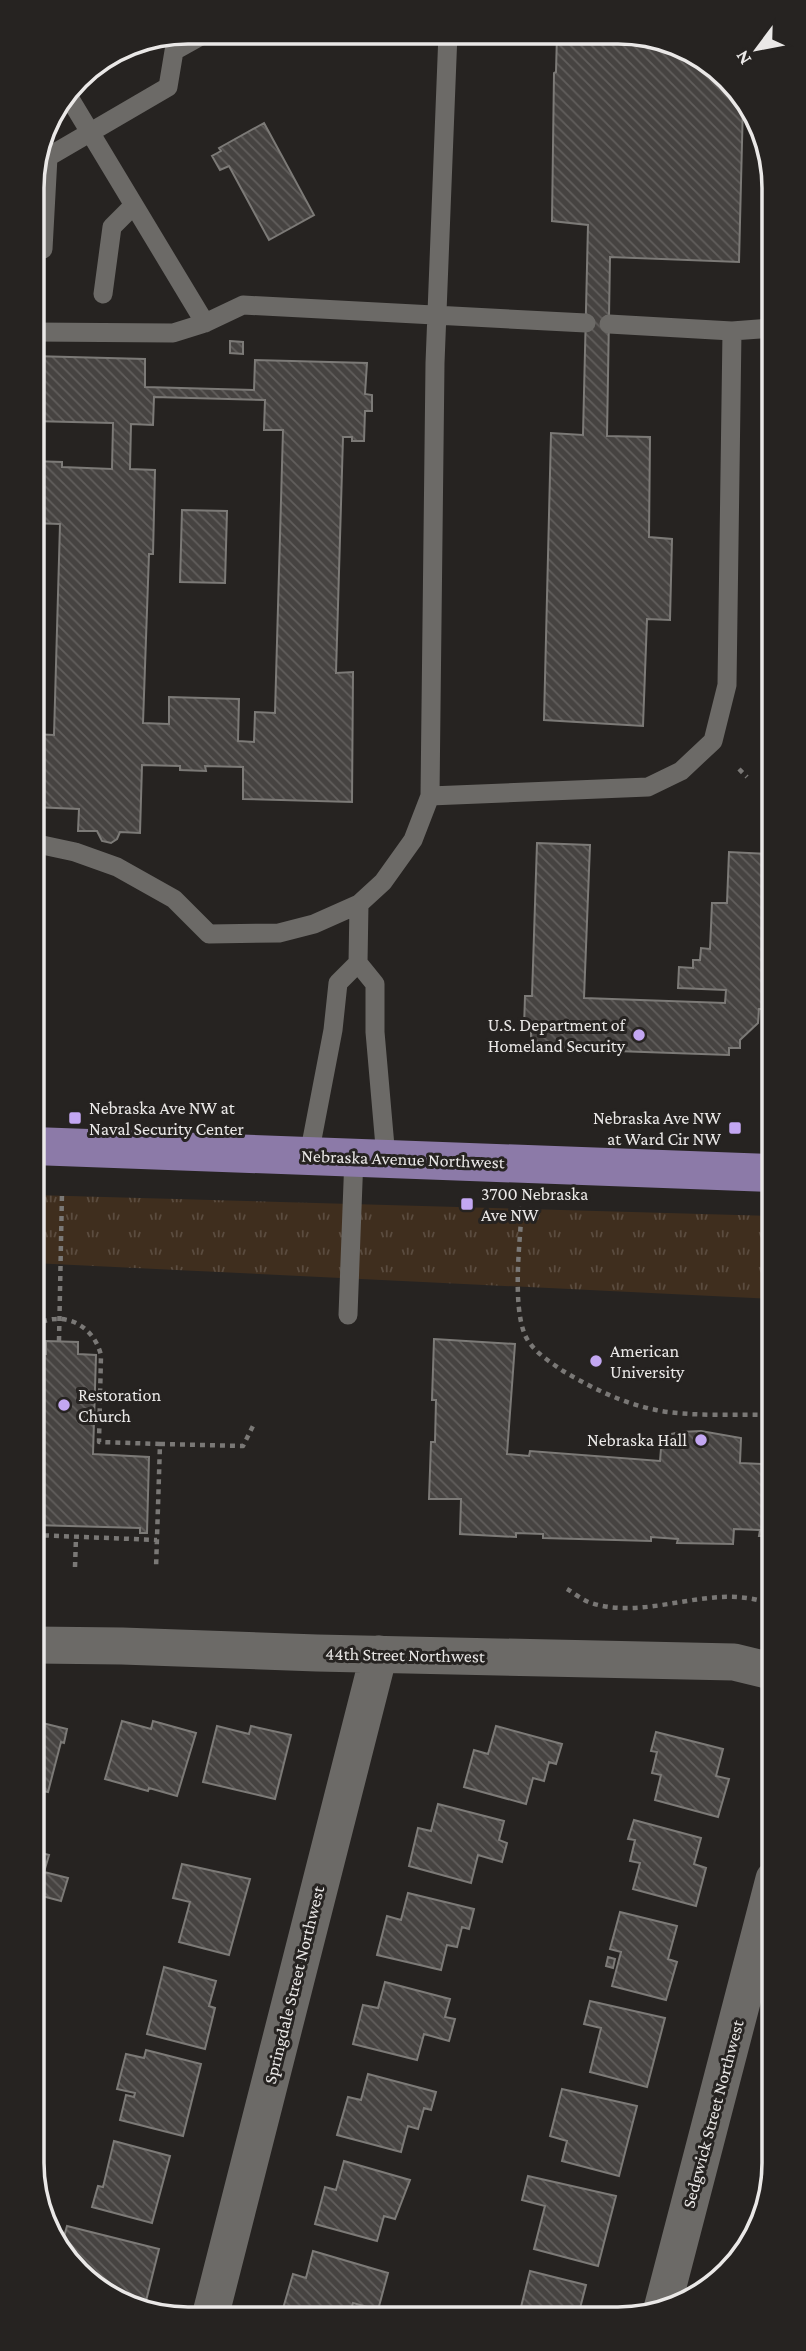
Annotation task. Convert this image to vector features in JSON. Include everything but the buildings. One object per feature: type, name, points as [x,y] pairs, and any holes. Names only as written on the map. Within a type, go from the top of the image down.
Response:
[{"type":"main road","name":"Nebraska Avenue Northwest","points":[[44,1146],[762,1173]]},
{"type":"street","name":"44th Street Northwest","points":[[44,1645],[734,1662],[762,1669]]},
{"type":"street","name":"Springdale Street Northwest","points":[[212,2307],[379,1654]]},
{"type":"street","name":"Sedgwick Street Northwest","points":[[664,2300],[762,1925]]},
{"type":"lane","points":[[44,231],[48,157],[168,87],[174,51],[187,44]]},
{"type":"lane","points":[[44,845],[75,852],[117,867],[174,899],[209,934],[279,933],[314,924],[359,904],[383,882],[413,840],[430,796],[436,314],[448,44]]},
{"type":"lane","points":[[72,102],[205,323]]},
{"type":"lane","points":[[103,294],[112,227],[134,205]]},
{"type":"lane","points":[[44,332],[173,333],[205,323],[243,305],[586,323]]},
{"type":"lane","points":[[609,324],[732,331],[762,329]]},
{"type":"lane","points":[[430,796],[648,787],[681,771],[713,741],[727,685],[732,331]]},
{"type":"lane","points":[[348,1315],[370,1157],[375,1032],[374,984],[358,963],[359,904]]},
{"type":"lane","points":[[309,1155],[333,1030],[338,983],[358,963]]},
{"type":"path","points":[[739,769],[747,777]]},
{"type":"path","points":[[59,1341],[62,1192]]},
{"type":"path","points":[[522,1207],[519,1310],[525,1334],[533,1348],[580,1381],[618,1400],[658,1411],[762,1415]]},
{"type":"path","points":[[44,1324],[60,1320],[81,1324],[98,1342],[101,1354],[99,1442],[243,1446],[253,1426]]},
{"type":"path","points":[[156,1569],[160,1444]]},
{"type":"path","points":[[44,1535],[157,1540]]},
{"type":"path","points":[[75,1567],[76,1537]]},
{"type":"path","points":[[567,1589],[589,1602],[616,1607],[640,1607],[725,1595],[744,1596],[762,1602]]},
{"type":"green space","points":[[44,1195],[762,1216],[762,1298],[44,1264]]},
{"type":"place","name":"U.S. Department of Homeland Security","points":[[639,1035]]},
{"type":"place","name":"Nebraska Ave NW at Naval Security Center","points":[[75,1118]]},
{"type":"place","name":"Nebraska Ave NW at Ward Cir NW","points":[[735,1128]]},
{"type":"place","name":"3700 Nebraska Ave NW","points":[[467,1204]]},
{"type":"place","name":"American University","points":[[596,1361]]},
{"type":"place","name":"Restoration Church","points":[[64,1405]]},
{"type":"place","name":"Nebraska Hall","points":[[701,1440]]}]
